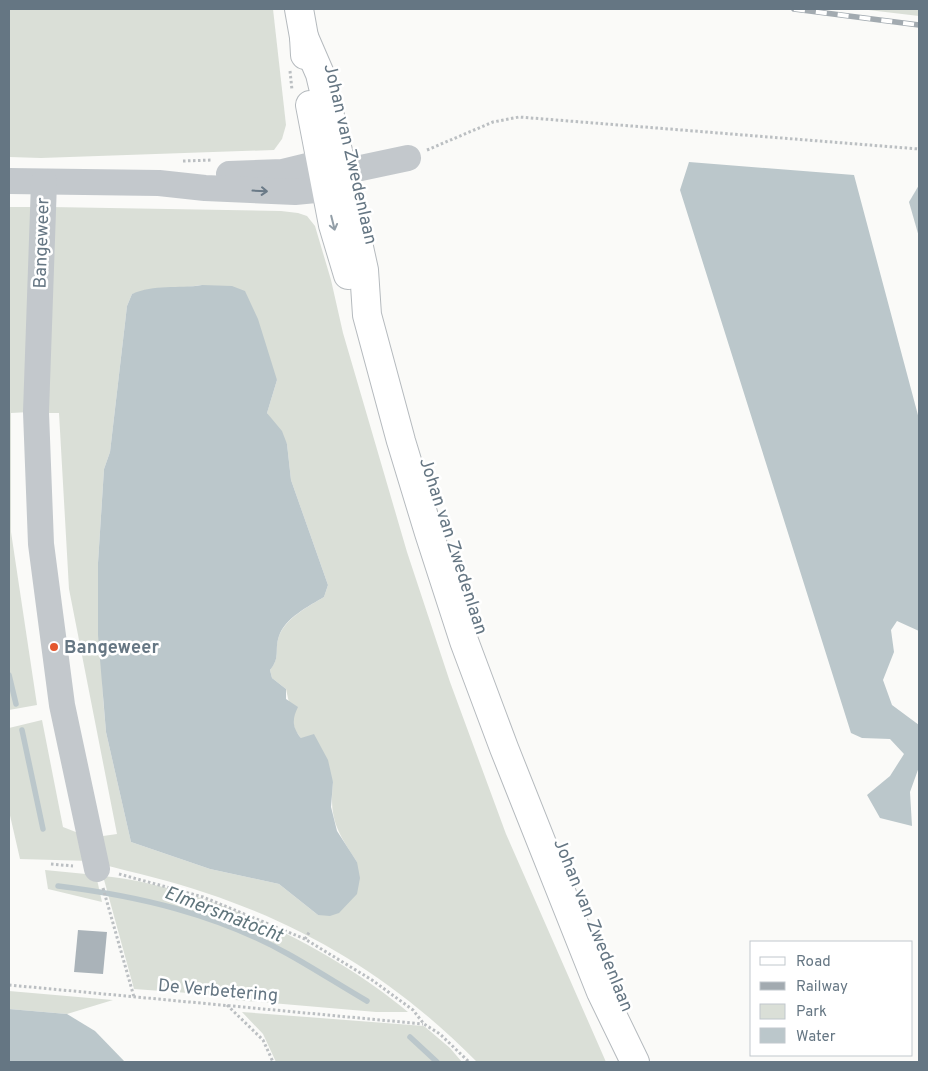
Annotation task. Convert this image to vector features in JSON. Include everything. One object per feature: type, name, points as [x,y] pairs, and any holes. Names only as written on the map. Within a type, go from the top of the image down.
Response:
[{"type":"main road","name":"Johan van Zwedenlaan","points":[[299,9],[304,37],[320,74],[329,175],[364,270],[367,315],[400,441],[464,641],[601,992],[636,1062]]},
{"type":"street","name":"Bangeweer","points":[[9,181],[159,183],[206,176],[283,172],[329,175],[408,158]]},
{"type":"street","name":"Bangeweer","points":[[44,182],[36,412],[41,544],[62,705],[99,877]]},
{"type":"path","points":[[408,158],[493,122],[519,117],[919,149]]},
{"type":"path","points":[[51,864],[99,877],[203,897],[305,939],[372,980],[413,1010],[424,1024],[440,1034],[469,1062]]},
{"type":"path","points":[[99,877],[134,997]]},
{"type":"path","points":[[305,939],[310,931]]},
{"type":"path","name":"De Verbetering","points":[[9,986],[226,1004],[424,1024]]},
{"type":"path","points":[[226,1004],[263,1040],[273,1062]]},
{"type":"green space","points":[[9,9],[273,9],[286,125],[282,139],[274,150],[41,158],[9,157]]},
{"type":"green space","points":[[860,9],[919,9],[919,16]]},
{"type":"green space","points":[[9,207],[31,207],[30,412],[11,413],[11,532],[37,705],[9,710]]},
{"type":"green space","points":[[51,207],[281,211],[307,216],[315,226],[331,280],[343,333],[407,552],[450,682],[506,834],[606,1062],[477,1062],[417,1007],[352,961],[318,941],[245,907],[206,893],[100,864],[96,837],[117,834],[69,589],[59,413],[43,413]],"holes":[[[202,285],[277,380],[267,413],[287,444],[291,480],[328,585],[324,597],[298,613],[282,630],[279,636],[275,661],[270,670],[272,678],[286,689],[295,730],[333,782],[332,806],[336,825],[357,862],[318,915],[279,884],[210,869],[131,842],[106,732],[103,697],[98,563],[104,469],[110,452],[127,306],[132,294]]]},
{"type":"green space","points":[[42,720],[63,827],[86,836],[90,861],[20,859],[9,811],[9,728]]},
{"type":"green space","points":[[45,870],[96,875],[102,902],[48,889]]},
{"type":"green space","points":[[103,876],[142,882],[182,892],[224,906],[264,923],[342,965],[377,988],[408,1012],[376,1012],[235,1000],[216,995],[134,989]]},
{"type":"green space","points":[[9,991],[113,1000],[67,1014],[9,1009]]},
{"type":"green space","points":[[242,1012],[424,1026],[450,1048],[462,1062],[276,1062],[263,1034]]},
{"type":"water","points":[[689,162],[854,175],[919,419],[919,631],[897,621],[891,630],[894,652],[883,680],[892,705],[919,725],[919,767],[910,792],[912,826],[880,818],[867,795],[890,776],[904,754],[890,739],[862,738],[851,733],[680,190]]},
{"type":"water","points":[[919,185],[919,237],[909,202]]},
{"type":"water","points":[[202,285],[232,286],[245,291],[258,319],[277,380],[267,413],[282,431],[287,444],[291,480],[328,585],[324,597],[298,613],[286,624],[279,636],[275,661],[270,670],[272,678],[286,689],[286,699],[298,707],[294,723],[298,734],[301,738],[314,734],[328,760],[333,782],[331,807],[337,831],[357,862],[360,878],[357,894],[339,913],[330,916],[318,915],[279,884],[210,869],[131,842],[106,732],[98,635],[98,563],[104,469],[110,452],[127,306],[132,294],[140,291]]},
{"type":"water","points":[[9,1009],[67,1014],[95,1031],[125,1062],[9,1062]]},
{"type":"building","points":[[78,930],[107,932],[103,974],[74,972]]},
{"type":"waterway","name":"Elmersmatocht","points":[[9,675],[16,704]]},
{"type":"waterway","name":"Elmersmatocht","points":[[22,730],[43,829]]},
{"type":"waterway","name":"Elmersmatocht","points":[[58,886],[147,901],[233,928],[288,954],[367,1001]]},
{"type":"waterway","name":"Elmersmatocht","points":[[410,1037],[437,1062]]},
{"type":"railway","points":[[794,9],[919,25]]},
{"type":"place","name":"Bangeweer","points":[[54,647]]}]
